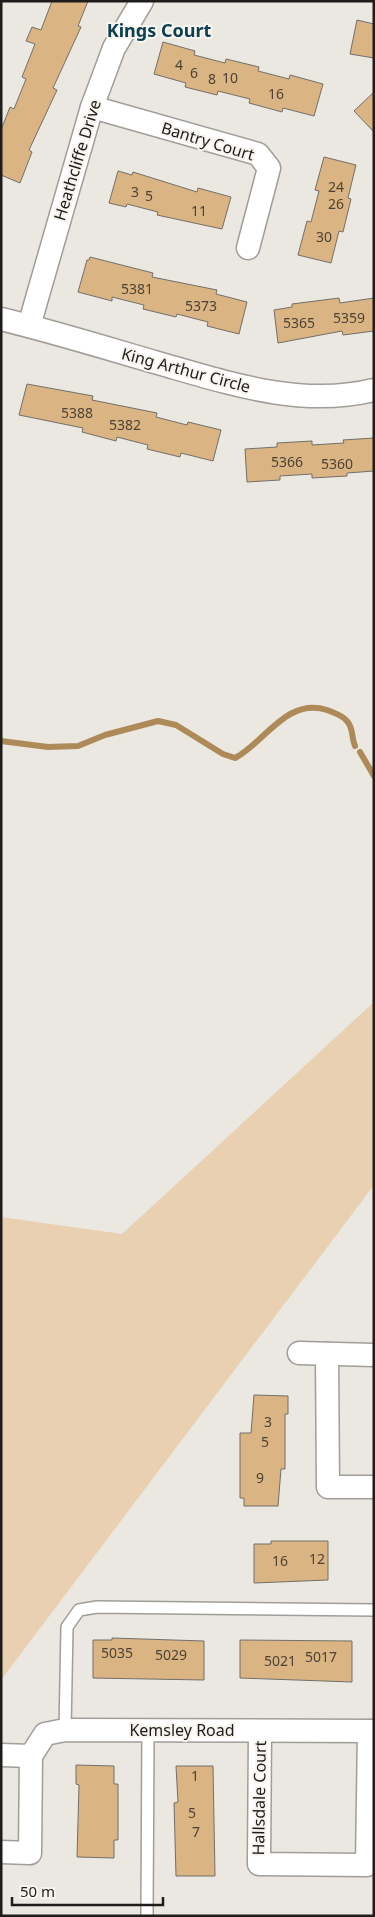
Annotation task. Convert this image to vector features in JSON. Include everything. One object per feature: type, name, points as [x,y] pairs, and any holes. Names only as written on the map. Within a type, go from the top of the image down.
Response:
[{"type":"street","name":"Heathcliffe Drive","points":[[28,326],[92,106],[114,48],[142,1]]},
{"type":"street","name":"Bantry Court","points":[[92,106],[258,154],[270,168],[248,248]]},
{"type":"street","name":"King Arthur Circle","points":[[1,319],[223,381],[280,394],[323,396],[374,390]]},
{"type":"street","points":[[299,1353],[374,1354]]},
{"type":"street","points":[[327,1354],[328,1487],[374,1488]]},
{"type":"street","name":"Kemsley Road","points":[[31,1756],[45,1734],[65,1730],[372,1731]]},
{"type":"street","name":"Hallsdale Court","points":[[260,1731],[259,1864],[366,1865],[372,1731]]},
{"type":"street","points":[[1,1755],[31,1756],[30,1853],[1,1852]]},
{"type":"lane","points":[[65,1730],[67,1627],[78,1610],[97,1607],[374,1610]]},
{"type":"lane","points":[[147,1916],[148,1730]]},
{"type":"shaded area","points":[[374,1002],[374,1185],[1,1680],[1,1217],[122,1234]]},
{"type":"building","points":[[52,1],[88,1],[78,26],[81,27],[53,88],[57,90],[29,150],[32,152],[20,183],[1,175],[1,130],[10,107],[14,109],[26,79],[22,77],[35,44],[26,41],[32,27],[41,30]]},
{"type":"building","points":[[357,20],[374,24],[374,58],[350,54]]},
{"type":"building","points":[[163,42],[195,51],[194,55],[225,63],[226,59],[259,67],[258,71],[289,79],[290,75],[323,84],[314,116],[283,108],[282,112],[249,103],[250,99],[218,91],[217,95],[185,87],[186,83],[154,74]]},
{"type":"building","points":[[374,92],[374,132],[354,111]]},
{"type":"building","points":[[324,157],[356,165],[348,198],[351,199],[343,232],[339,231],[331,263],[298,255],[307,221],[311,222],[319,191],[315,190]]},
{"type":"building","points":[[118,171],[132,175],[133,172],[197,192],[198,188],[231,197],[222,229],[157,215],[158,212],[127,204],[126,207],[109,203]]},
{"type":"building","points":[[90,257],[153,273],[152,277],[217,290],[216,294],[247,302],[239,334],[207,326],[208,322],[177,314],[176,317],[143,309],[144,305],[112,297],[112,301],[78,292],[87,260]]},
{"type":"building","points":[[339,298],[340,303],[374,298],[374,331],[343,335],[342,331],[278,343],[274,310],[292,307],[292,304]]},
{"type":"building","points":[[27,384],[93,396],[92,400],[157,413],[156,417],[187,425],[188,422],[221,430],[213,461],[181,453],[180,457],[147,449],[148,445],[117,437],[116,441],[82,432],[83,428],[19,415]]},
{"type":"building","points":[[374,438],[374,471],[347,473],[347,476],[312,478],[312,474],[280,476],[280,480],[247,482],[245,449],[277,447],[277,443],[312,441],[312,445],[344,443],[343,440]]},
{"type":"building","points":[[254,1395],[288,1396],[288,1414],[285,1414],[285,1469],[281,1469],[278,1506],[244,1506],[244,1498],[240,1498],[240,1433],[251,1433]]},
{"type":"building","points":[[271,1541],[328,1541],[328,1580],[254,1583],[254,1544],[271,1544]]},
{"type":"building","points":[[112,1638],[204,1641],[204,1680],[93,1678],[93,1640],[112,1640]]},
{"type":"building","points":[[240,1640],[352,1641],[352,1682],[240,1678]]},
{"type":"building","points":[[76,1765],[114,1766],[114,1784],[118,1784],[118,1840],[114,1840],[114,1858],[77,1857],[79,1785],[76,1784]]},
{"type":"building","points":[[176,1766],[213,1766],[215,1876],[176,1876],[174,1803],[178,1802]]},
{"type":"waterway","points":[[1,741],[48,747],[78,746],[105,735],[158,721],[176,725],[223,754],[235,758],[288,715],[300,710],[313,708],[327,710],[345,719],[351,727],[355,746]]},
{"type":"waterway","points":[[360,752],[374,776]]},
{"type":"district","name":"Kings Court","points":[[159,31]]}]
